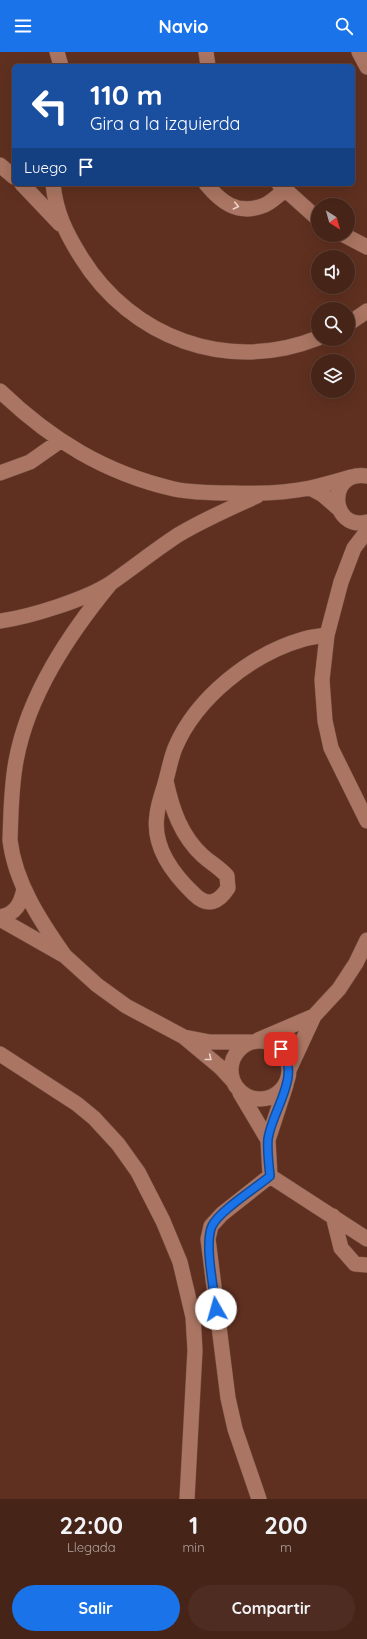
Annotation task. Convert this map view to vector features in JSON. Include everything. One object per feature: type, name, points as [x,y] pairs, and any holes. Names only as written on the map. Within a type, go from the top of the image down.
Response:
[{"type":"street","points":[[57,52],[60,64]]},
{"type":"street","points":[[206,52],[208,64]]},
{"type":"street","points":[[359,52],[367,67]]},
{"type":"street","points":[[0,165],[12,175]]},
{"type":"street","points":[[24,186],[62,226],[91,274],[104,289],[141,320],[164,333],[205,348],[224,352],[250,353],[287,348],[311,340]]},
{"type":"street","points":[[36,197],[53,186],[62,226]]},
{"type":"street","points":[[208,186],[222,201],[239,208],[263,206],[282,187],[311,212]]},
{"type":"street","points":[[355,241],[367,247]]},
{"type":"street","points":[[355,319],[367,311]]},
{"type":"street","points":[[0,391],[34,422],[60,441],[91,459],[142,480],[175,489],[220,493],[261,494],[310,488],[361,475]]},
{"type":"street","points":[[0,473],[30,462],[60,441]]},
{"type":"street","points":[[354,548],[353,538],[337,502],[340,487],[361,475]]},
{"type":"street","points":[[310,488],[323,496],[341,512],[356,522],[367,522]]},
{"type":"street","points":[[220,493],[224,510]]},
{"type":"street","points":[[0,621],[44,611],[111,583],[179,534],[224,510],[261,494]]},
{"type":"street","points":[[367,531],[354,548],[341,582],[323,660],[322,680],[325,721],[336,760],[367,821]]},
{"type":"street","points":[[65,956],[47,931],[24,888],[11,853],[10,840],[16,762],[25,727],[45,680],[67,643],[111,583]]},
{"type":"street","points":[[76,598],[87,614]]},
{"type":"street","points":[[166,781],[174,815],[179,825],[202,855],[227,876],[228,888],[221,898],[208,902],[197,898],[184,885],[167,863],[158,836],[156,817],[175,748],[184,730],[201,707],[234,676],[269,654],[304,639],[328,635]]},
{"type":"street","points":[[0,918],[16,909],[24,888]]},
{"type":"street","points":[[0,918],[65,956],[97,985],[126,1006],[184,1037],[220,1067],[235,1085],[253,1112],[268,1140]]},
{"type":"street","points":[[270,1176],[268,1140],[303,1036],[314,1016],[339,989],[356,963],[367,940]]},
{"type":"street","points":[[184,1037],[210,1042],[253,1041],[267,1041],[281,1049],[286,1055],[288,1077],[280,1092],[272,1097],[262,1099],[249,1097],[235,1085],[231,1073],[233,1059],[241,1047],[253,1041],[314,1016]]},
{"type":"street","points":[[0,1054],[77,1104],[94,1118],[118,1144],[138,1172],[163,1221],[180,1262],[190,1302],[195,1350],[187,1499]]},
{"type":"street","points":[[270,1176],[367,1239]]},
{"type":"street","points":[[259,1499],[235,1430],[228,1398],[208,1239],[211,1226],[222,1214],[270,1176]]},
{"type":"street","points":[[333,1216],[341,1248],[355,1264],[367,1264]]},
{"type":"route","points":[[216,1309],[208,1239],[211,1226],[222,1214],[270,1176],[268,1140],[273,1120],[290,1070],[286,1055],[281,1049]]}]
